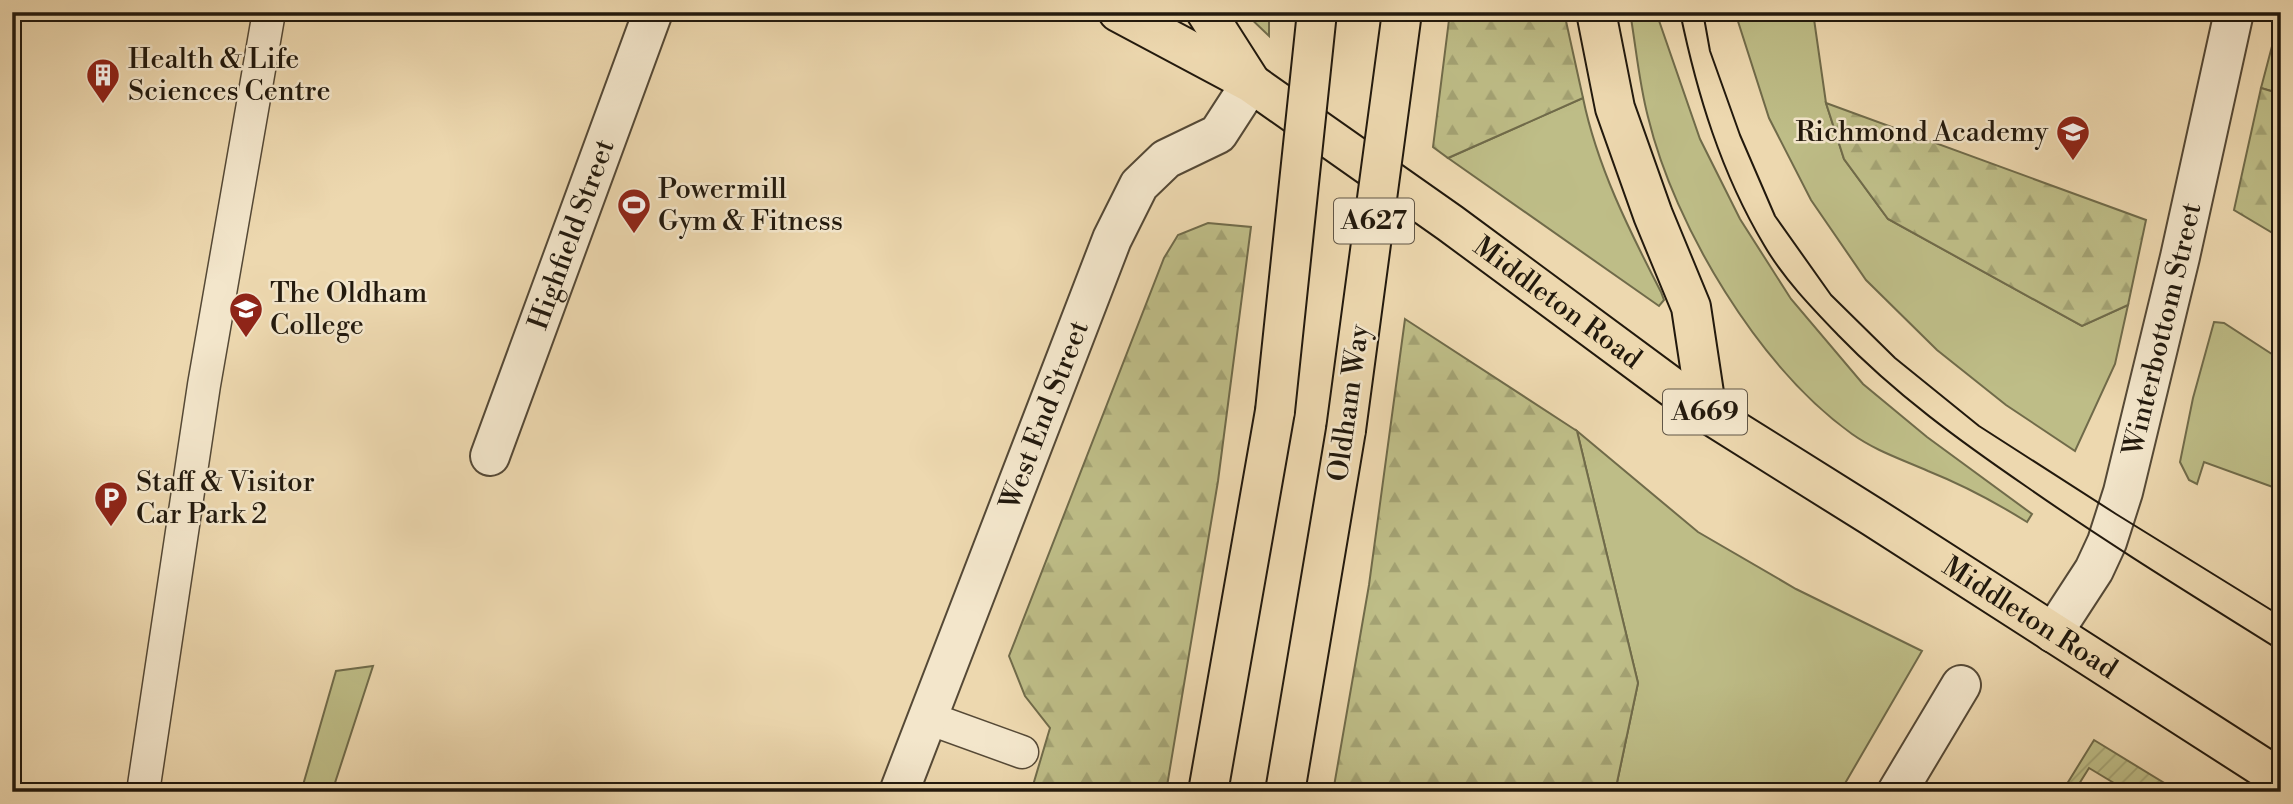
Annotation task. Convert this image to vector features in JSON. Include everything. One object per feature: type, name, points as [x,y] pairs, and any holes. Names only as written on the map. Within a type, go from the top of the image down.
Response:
[{"type":"main road","name":"Middleton Road","points":[[1118,12],[1251,83],[1450,223],[1707,413],[2281,779]]},
{"type":"main road","name":"A669","points":[[1206,12],[1251,83]]},
{"type":"main road","name":"A627","points":[[1208,792],[1275,411],[1317,12]]},
{"type":"main road","name":"Oldham Way","points":[[1285,792],[1346,430],[1402,12]]},
{"type":"main road","name":"A669","points":[[1595,12],[1615,108],[1653,215],[1691,307],[1707,413]]},
{"type":"street","name":"Highfield Street","points":[[490,456],[653,12]]},
{"type":"street","name":"Winterbottom Street","points":[[2053,633],[2094,570],[2107,542],[2123,492],[2183,243],[2234,12]]},
{"type":"street","name":"West End Street","points":[[899,792],[1112,239],[1139,185],[1166,159],[1217,134],[1251,83]]},
{"type":"street","points":[[1897,792],[1961,685]]},
{"type":"lane","points":[[143,792],[204,384],[269,12]]},
{"type":"lane","points":[[928,718],[1022,752]]},
{"type":"green space","points":[[1244,12],[1269,12],[1269,36]]},
{"type":"green space","points":[[1450,12],[1564,12],[1583,98],[1448,158],[1433,147]]},
{"type":"green space","points":[[1630,12],[1656,12],[1700,139],[1740,219],[1791,299],[1863,384],[1927,437],[2032,514],[2027,522],[1966,488],[1879,450],[1852,434],[1818,406],[1754,334],[1725,292],[1700,248],[1678,204],[1661,160],[1645,104]]},
{"type":"green space","points":[[1735,12],[1813,12],[1826,103],[1844,159],[1888,219],[2082,326],[2128,305],[2115,364],[2075,451],[2006,405],[1937,350],[1866,280],[1811,200],[1769,118]]},
{"type":"green space","points":[[2281,12],[2281,94],[2261,88]]},
{"type":"green space","points":[[2261,88],[2281,94],[2281,238],[2234,210]]},
{"type":"green space","points":[[1583,98],[1605,173],[1664,300],[1659,306],[1448,158]]},
{"type":"green space","points":[[1826,103],[2146,220],[2128,305],[2082,326],[1888,219],[1844,159]]},
{"type":"green space","points":[[1208,223],[1251,227],[1218,481],[1166,792],[1031,792],[1050,728],[1025,696],[1009,656],[1164,258],[1178,235]]},
{"type":"green space","points":[[1405,319],[1577,431],[1638,683],[1615,792],[1333,792],[1369,585]]},
{"type":"green space","points":[[2214,322],[2224,323],[2281,360],[2281,490],[2204,462],[2197,484],[2189,480],[2180,462],[2193,398]]},
{"type":"green space","points":[[1577,431],[1698,532],[1796,589],[1922,651],[1840,792],[1615,792],[1638,683]]},
{"type":"green space","points":[[373,666],[332,792],[301,792],[336,671]]},
{"type":"green space","points":[[2094,740],[2179,792],[2129,792],[2089,768],[2074,792],[2062,792]]},
{"type":"tram line","points":[[1680,12],[1703,103],[1735,190],[1772,257],[1818,314],[1882,377],[1977,452],[2090,530],[2281,651]]},
{"type":"tram line","points":[[1703,12],[1710,51],[1740,135],[1775,216],[1831,295],[1895,358],[1979,426],[2281,616]]},
{"type":"place","name":"Health & Life Sciences Centre","points":[[103,105]]},
{"type":"place","name":"Richmond Academy","points":[[2073,162]]},
{"type":"place","name":"Powermill Gym & Fitness","points":[[634,235]]},
{"type":"place","name":"The Oldham College","points":[[246,339]]},
{"type":"place","name":"Staff & Visitor Car Park 2","points":[[111,528]]}]
